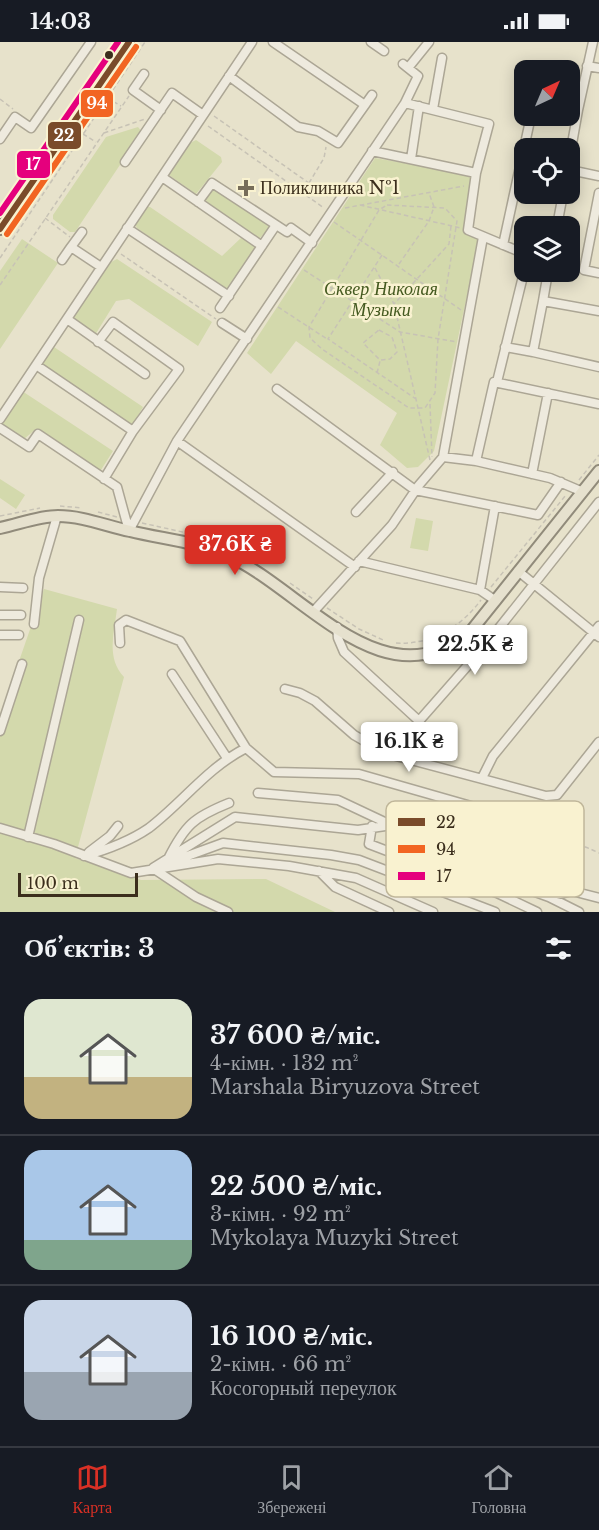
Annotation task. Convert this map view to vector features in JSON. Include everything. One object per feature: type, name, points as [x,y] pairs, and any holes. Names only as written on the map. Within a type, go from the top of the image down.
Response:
[{"type":"main road","points":[[0,229],[128,42]]},
{"type":"main road","points":[[0,528],[57,516],[77,518],[214,550],[229,556],[366,646],[392,655],[418,656],[442,648],[471,630],[599,471]]},
{"type":"street","points":[[0,139],[15,117],[31,128],[90,42]]},
{"type":"street","points":[[0,419],[252,42]]},
{"type":"street","points":[[273,42],[365,105]]},
{"type":"street","points":[[371,42],[384,47]]},
{"type":"street","points":[[129,531],[177,441],[405,103],[418,76],[405,66],[429,42]]},
{"type":"street","points":[[580,89],[593,42]]},
{"type":"street","points":[[433,109],[442,58]]},
{"type":"street","points":[[587,66],[599,68]]},
{"type":"street","points":[[144,74],[133,90],[159,113]]},
{"type":"street","points":[[229,76],[298,127],[324,134],[338,143],[372,95]]},
{"type":"street","points":[[125,162],[172,93],[203,115]]},
{"type":"street","points":[[405,103],[489,124],[476,173],[468,230],[514,249]]},
{"type":"street","points":[[411,159],[420,106]]},
{"type":"street","points":[[504,245],[529,126]]},
{"type":"street","points":[[372,151],[476,173]]},
{"type":"street","points":[[580,172],[599,176]]},
{"type":"street","points":[[162,177],[262,246]]},
{"type":"street","points":[[198,202],[212,183],[287,232],[291,228],[312,243]]},
{"type":"street","points":[[599,193],[584,270],[599,273]]},
{"type":"street","points":[[220,308],[276,225]]},
{"type":"street","points":[[128,228],[228,296]]},
{"type":"street","points":[[62,260],[81,232]]},
{"type":"street","points":[[314,611],[392,525],[415,490],[443,457],[483,237]]},
{"type":"street","points":[[73,244],[101,267]]},
{"type":"street","points":[[476,461],[494,382],[496,382],[521,282]]},
{"type":"street","points":[[533,352],[547,282]]},
{"type":"street","points":[[543,301],[599,311]]},
{"type":"street","points":[[67,319],[145,374]]},
{"type":"street","points":[[99,342],[113,322],[179,369],[133,431],[104,479]]},
{"type":"street","points":[[222,323],[247,339]]},
{"type":"street","points":[[505,347],[599,367]]},
{"type":"street","points":[[36,365],[133,431]]},
{"type":"street","points":[[496,382],[599,404]]},
{"type":"street","points":[[277,389],[415,490],[538,515],[561,482]]},
{"type":"street","points":[[532,474],[548,393]]},
{"type":"street","points":[[0,428],[29,447],[38,434],[117,487],[129,531]]},
{"type":"street","points":[[177,441],[357,564],[480,590],[496,601]]},
{"type":"street","points":[[443,457],[476,461],[532,474],[561,482],[583,492]]},
{"type":"street","points":[[356,512],[393,472]]},
{"type":"street","points":[[401,757],[419,721],[534,585],[599,502]]},
{"type":"street","points":[[480,590],[495,506]]},
{"type":"street","points":[[34,624],[39,578],[57,516]]},
{"type":"street","points":[[482,778],[493,756],[597,632],[518,571]]},
{"type":"street","points":[[0,587],[23,588]]},
{"type":"street","points":[[0,615],[21,615]]},
{"type":"street","points":[[28,837],[79,620]]},
{"type":"street","points":[[120,643],[119,625],[126,620],[180,641],[246,748],[274,772],[359,774],[454,801]]},
{"type":"street","points":[[337,627],[338,638],[344,652],[419,721]]},
{"type":"street","points":[[0,635],[19,635]]},
{"type":"street","points":[[0,731],[22,664]]},
{"type":"street","points":[[172,674],[227,758]]},
{"type":"street","points":[[285,689],[300,693],[315,701],[372,748],[551,796],[557,795],[599,742]]},
{"type":"street","points":[[84,856],[126,840],[147,829],[202,777],[227,758],[246,748]]},
{"type":"street","points":[[258,793],[338,800],[386,822]]},
{"type":"street","points":[[168,859],[181,833],[191,822],[204,813],[229,803]]},
{"type":"street","points":[[153,868],[235,818],[358,830],[386,825]]},
{"type":"street","points":[[84,856],[110,836],[118,826]]},
{"type":"street","points":[[372,826],[369,844],[386,850]]},
{"type":"street","points":[[0,828],[131,873],[218,859],[319,871],[356,878],[386,891]]},
{"type":"street","points":[[153,868],[223,843],[331,855],[359,860],[386,870]]},
{"type":"street","points":[[153,868],[196,897],[228,912]]},
{"type":"street","points":[[319,871],[335,887],[389,912]]},
{"type":"street","points":[[584,894],[599,898]]},
{"type":"street","points":[[400,897],[434,912]]},
{"type":"street","points":[[456,897],[495,912]]},
{"type":"street","points":[[506,897],[537,912]]},
{"type":"street","points":[[549,897],[579,912]]},
{"type":"path","points":[[0,258],[145,42]]},
{"type":"path","points":[[0,285],[133,90]]},
{"type":"path","points":[[107,98],[121,107]]},
{"type":"path","points":[[104,133],[159,113]]},
{"type":"path","points":[[203,115],[308,183],[361,240],[469,316]]},
{"type":"path","points":[[203,115],[333,211],[474,184]]},
{"type":"path","points":[[83,134],[97,143]]},
{"type":"path","points":[[308,183],[324,158],[327,146],[324,134]]},
{"type":"path","points":[[398,266],[429,221],[434,207],[428,193]]},
{"type":"path","points":[[359,205],[468,230]]},
{"type":"path","points":[[387,205],[445,208],[458,221],[438,339],[435,393],[425,408],[409,408],[322,349],[310,338],[309,327],[379,210],[387,205]]},
{"type":"path","points":[[45,218],[73,244]]},
{"type":"path","points":[[394,304],[448,244],[451,226]]},
{"type":"path","points":[[113,249],[222,323]]},
{"type":"path","points":[[328,339],[382,255]]},
{"type":"path","points":[[297,265],[400,332],[464,343]]},
{"type":"path","points":[[374,267],[394,304],[432,470]]},
{"type":"path","points":[[272,302],[416,399]]},
{"type":"path","points":[[379,330],[392,337],[398,352],[390,359],[380,360],[363,343],[379,330]]},
{"type":"path","points":[[392,337],[400,332]]},
{"type":"path","points":[[377,373],[380,360]]},
{"type":"path","points":[[430,403],[432,470]]},
{"type":"path","points":[[551,796],[551,801]]},
{"type":"path","points":[[584,848],[599,854]]},
{"type":"green space","points":[[138,127],[142,132],[75,232],[70,232],[53,219],[53,215],[106,137]]},
{"type":"green space","points":[[196,140],[221,157],[222,162],[196,194],[169,175],[169,170],[188,144]]},
{"type":"green space","name":"Сквер Николая Музыки","points":[[375,158],[472,175],[464,233],[479,239],[434,451],[418,467],[407,468],[380,445],[397,413],[296,341],[271,374],[247,353]]},
{"type":"green space","points":[[214,189],[267,224],[269,228],[259,239],[206,202],[204,199]]},
{"type":"green space","points":[[146,207],[150,207],[222,256],[242,237],[253,244],[255,249],[229,288],[225,289],[137,228],[135,224]]},
{"type":"green space","points":[[22,239],[58,263],[0,349],[0,271]]},
{"type":"green space","points":[[117,259],[212,322],[198,346],[129,299],[116,301],[95,335],[70,318],[109,263]]},
{"type":"green space","points":[[54,347],[143,407],[132,426],[41,365]]},
{"type":"green space","points":[[22,391],[113,451],[99,473],[36,429],[24,439],[1,423]]},
{"type":"green space","points":[[0,479],[25,495],[16,509],[0,498]]},
{"type":"green space","points":[[416,518],[433,521],[428,551],[410,548]]},
{"type":"green space","points":[[44,589],[117,609],[113,653],[118,670],[124,677],[75,858],[141,880],[266,879],[335,912],[0,912],[0,716]]},
{"type":"transit line","name":"17","points":[[0,213],[118,42]]},
{"type":"transit line","name":"22","points":[[0,229],[129,42]]},
{"type":"transit line","name":"94","points":[[7,234],[136,47]]},
{"type":"place","name":"Поликлиника №1","points":[[246,188]]}]
